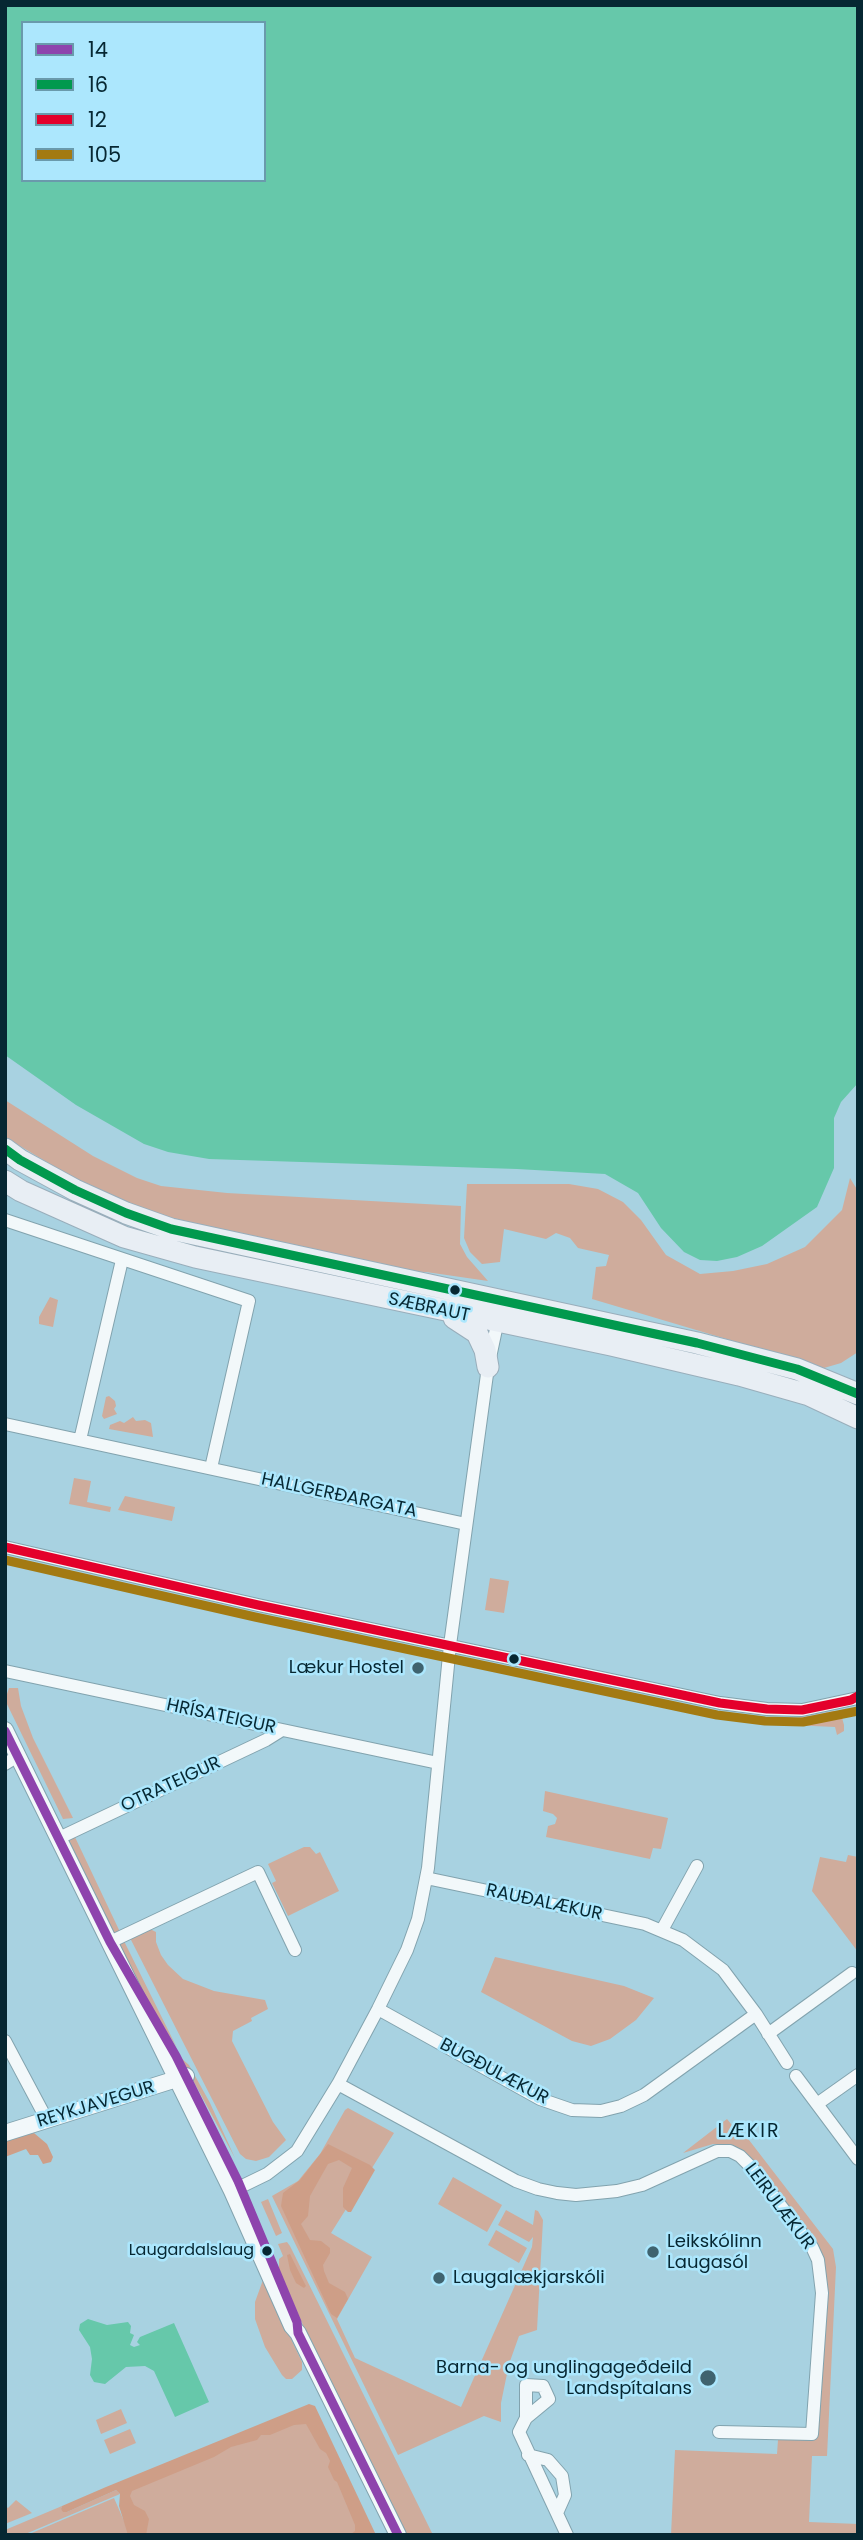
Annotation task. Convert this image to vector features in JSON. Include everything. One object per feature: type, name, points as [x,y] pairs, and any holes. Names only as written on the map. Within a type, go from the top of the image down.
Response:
[{"type":"main road","name":"SÆBRAUT","points":[[5,1149],[75,1190],[126,1213],[171,1229],[698,1343],[767,1360],[856,1388]]},
{"type":"main road","name":"SÆBRAUT","points":[[10,1186],[124,1237],[234,1266],[649,1354],[777,1385],[809,1395],[858,1418]]},
{"type":"main road","points":[[440,1310],[469,1325],[477,1333],[485,1350],[488,1367]]},
{"type":"main road","points":[[488,1367],[498,1345],[523,1328]]},
{"type":"street","points":[[5,1220],[249,1301],[211,1468]]},
{"type":"street","points":[[80,1440],[122,1260]]},
{"type":"street","points":[[236,2189],[267,2174],[297,2151],[338,2084],[378,2009],[407,1951],[418,1919],[426,1878],[450,1645],[488,1367],[501,1305],[507,1301]]},
{"type":"street","name":"HALLGERÐARGATA","points":[[5,1424],[466,1524]]},
{"type":"street","points":[[5,1547],[258,1605],[720,1703],[802,1710],[855,1698]]},
{"type":"street","name":"HRÍSATEIGUR","points":[[5,1671],[438,1763]]},
{"type":"street","points":[[5,1730],[12,1760],[59,1839],[129,1978],[134,1996],[182,2078],[236,2189],[292,2326],[298,2333],[398,2535]]},
{"type":"street","name":"OTRATEIGUR","points":[[59,1839],[282,1730]]},
{"type":"street","points":[[662,1930],[697,1866]]},
{"type":"street","points":[[110,1942],[258,1872],[295,1950]]},
{"type":"street","name":"RAUÐALÆKUR","points":[[426,1878],[662,1930],[683,1940],[723,1970],[756,2014],[787,2063]]},
{"type":"street","points":[[768,2034],[852,1973]]},
{"type":"street","name":"BUGÐULÆKUR","points":[[378,2009],[540,2099],[572,2110],[601,2111],[621,2106],[644,2095],[756,2014]]},
{"type":"street","points":[[5,2041],[47,2120]]},
{"type":"street","points":[[817,2104],[858,2075]]},
{"type":"street","points":[[796,2076],[858,2159]]},
{"type":"street","name":"REYKJAVEGUR","points":[[5,2133],[182,2078]]},
{"type":"street","name":"LEIRULÆKUR","points":[[338,2084],[516,2180],[557,2193],[576,2195],[617,2191],[642,2185],[717,2151],[730,2151],[740,2156],[753,2169],[818,2260],[822,2293],[812,2434],[719,2432]]},
{"type":"street","points":[[526,2418],[519,2432],[567,2535]]},
{"type":"street","points":[[528,2455],[548,2460],[562,2476],[565,2495],[557,2514]]},
{"type":"shaded area","points":[[5,5],[858,5],[858,1083],[841,1102],[834,1118],[834,1168],[817,1207],[762,1246],[737,1257],[717,1261],[700,1260],[684,1252],[661,1228],[638,1193],[605,1174],[209,1159],[168,1152],[144,1144],[76,1105],[5,1055]]},
{"type":"shaded area","points":[[5,1100],[93,1156],[137,1178],[161,1186],[227,1193],[461,1206],[460,1244],[467,1257],[488,1281],[426,1272],[393,1271],[179,1222],[147,1211],[85,1185],[5,1137]]},
{"type":"shaded area","points":[[850,1178],[858,1191],[858,1352],[841,1363],[824,1368],[592,1299],[596,1267],[606,1266],[609,1255],[578,1248],[570,1238],[556,1233],[546,1239],[504,1229],[500,1262],[482,1264],[470,1252],[464,1238],[467,1184],[569,1184],[598,1189],[623,1202],[641,1220],[666,1255],[700,1274],[733,1271],[767,1264],[805,1247],[842,1210]]},
{"type":"shaded area","points":[[50,1297],[58,1300],[53,1327],[39,1324],[39,1317]]},
{"type":"shaded area","points":[[109,1396],[115,1401],[114,1409],[117,1414],[104,1419],[102,1416],[106,1397]]},
{"type":"shaded area","points":[[133,1417],[136,1421],[145,1420],[151,1423],[153,1437],[109,1429],[110,1425],[120,1421],[124,1423]]},
{"type":"shaded area","points":[[74,1478],[91,1481],[87,1502],[111,1507],[110,1512],[69,1504]]},
{"type":"shaded area","points":[[125,1496],[175,1507],[172,1521],[118,1510]]},
{"type":"shaded area","points":[[490,1578],[509,1581],[504,1613],[485,1610]]},
{"type":"shaded area","points":[[9,1688],[18,1688],[21,1706],[33,1738],[73,1818],[63,1819],[5,1700]]},
{"type":"shaded area","points":[[834,1711],[841,1714],[844,1725],[844,1731],[837,1735],[835,1727],[791,1725],[733,1717],[793,1719]]},
{"type":"shaded area","points":[[545,1791],[668,1818],[661,1849],[653,1848],[650,1859],[546,1837],[548,1826],[555,1824],[557,1818],[543,1811]]},
{"type":"shaded area","points":[[74,1835],[120,1932],[113,1935],[69,1840]]},
{"type":"shaded area","points":[[304,1847],[310,1847],[316,1854],[320,1852],[339,1891],[288,1916],[272,1883],[276,1881],[268,1864]]},
{"type":"shaded area","points":[[848,1855],[858,1857],[858,1952],[812,1891],[820,1857],[846,1862]]},
{"type":"shaded area","points":[[146,1927],[156,1932],[156,1942],[161,1955],[183,1979],[214,1991],[265,2000],[268,2009],[233,2031],[232,2041],[273,2122],[286,2140],[269,2157],[256,2161],[246,2159],[240,2154],[129,1936]]},
{"type":"shaded area","points":[[123,1939],[177,2048],[137,1983],[119,1946]]},
{"type":"shaded area","points":[[495,1957],[624,1986],[654,1998],[636,2020],[610,2039],[591,2046],[572,2041],[481,1992]]},
{"type":"shaded area","points":[[181,2058],[189,2065],[210,2103],[235,2158]]},
{"type":"shaded area","points":[[348,2108],[394,2133],[331,2233],[372,2257],[337,2319],[355,2358],[461,2407],[532,2247],[533,2237],[529,2242],[498,2225],[506,2210],[533,2225],[535,2210],[543,2220],[537,2330],[519,2336],[509,2364],[501,2403],[501,2422],[484,2416],[398,2455],[272,2196],[298,2181],[320,2154]]},
{"type":"shaded area","points":[[727,2119],[736,2130],[739,2127],[833,2249],[836,2267],[827,2456],[812,2456],[809,2522],[858,2524],[858,2535],[671,2535],[675,2450],[777,2454],[778,2440],[815,2440],[827,2293],[825,2266],[817,2245],[751,2158],[739,2149],[724,2144],[713,2144],[683,2153]]},
{"type":"shaded area","points":[[34,2133],[47,2144],[53,2157],[51,2162],[43,2164],[38,2155],[30,2155],[26,2149],[5,2157],[5,2141]]},
{"type":"shaded area","points":[[328,2144],[375,2170],[351,2212],[348,2212],[343,2207],[343,2188],[352,2168],[339,2160],[328,2164],[310,2196],[308,2216],[301,2224],[310,2240],[321,2241],[330,2248],[323,2265],[324,2271],[329,2283],[345,2292],[348,2299],[337,2318],[331,2314],[281,2206],[283,2193],[300,2180]]},
{"type":"shaded area","points":[[453,2177],[502,2205],[487,2232],[438,2204]]},
{"type":"shaded area","points":[[268,2199],[282,2233],[276,2236],[261,2202]]},
{"type":"shaded area","points":[[496,2230],[527,2248],[519,2263],[488,2245]]},
{"type":"shaded area","points":[[287,2242],[433,2535],[406,2535],[385,2496],[320,2365],[279,2269],[279,2259],[283,2256],[278,2244]]},
{"type":"shaded area","points":[[290,2254],[306,2286],[304,2288],[296,2283],[290,2270],[287,2255]]},
{"type":"shaded area","points":[[263,2280],[302,2362],[302,2370],[292,2379],[286,2379],[282,2375],[265,2347],[255,2319],[255,2302]]},
{"type":"shaded area","points":[[88,2319],[107,2325],[128,2322],[131,2326],[130,2333],[134,2335],[130,2345],[134,2347],[140,2345],[137,2342],[140,2337],[174,2323],[209,2402],[175,2417],[154,2371],[145,2366],[126,2367],[105,2384],[94,2382],[90,2375],[90,2347],[79,2330],[80,2324]]},
{"type":"shaded area","points":[[309,2404],[315,2406],[376,2535],[350,2535],[355,2531],[355,2525],[328,2467],[330,2461],[306,2424],[294,2425],[270,2435],[261,2435],[257,2440],[231,2447],[214,2457],[132,2491],[130,2496],[134,2505],[145,2511],[149,2519],[146,2535],[128,2535],[119,2506],[120,2494],[116,2490],[67,2512],[61,2509],[62,2506],[106,2487]]},
{"type":"shaded area","points":[[121,2409],[127,2423],[101,2434],[96,2420]]},
{"type":"shaded area","points":[[311,2410],[370,2535],[137,2535],[120,2494]]},
{"type":"shaded area","points":[[130,2429],[136,2443],[110,2454],[104,2440]]},
{"type":"shaded area","points":[[116,2490],[120,2494],[23,2535],[5,2535],[5,2530],[62,2506],[61,2509],[67,2512]]},
{"type":"shaded area","points":[[114,2498],[130,2535],[27,2535]]},
{"type":"shaded area","points":[[16,2500],[32,2513],[5,2524],[5,2506],[8,2508]]},
{"type":"transit line","name":"16","points":[[5,1149],[75,1190],[126,1213],[171,1229],[697,1343],[797,1369],[858,1394]]},
{"type":"transit line","name":"12","points":[[5,1547],[258,1605],[720,1703],[802,1710],[851,1700],[858,1696]]},
{"type":"transit line","name":"105","points":[[5,1560],[255,1617],[717,1715],[803,1722],[858,1711]]},
{"type":"transit line","name":"14","points":[[5,1731],[110,1942],[176,2056],[238,2181],[297,2322],[298,2333],[398,2535]]},
{"type":"place","name":"Lækur Hostel","points":[[418,1668]]},
{"type":"place","name":"Laugardalslaug","points":[[267,2251]]},
{"type":"place","name":"Leikskólinn Laugasól","points":[[653,2252]]},
{"type":"place","name":"Laugalækjarskóli","points":[[439,2278]]},
{"type":"place","name":"Barna- og unglingageðdeild Landspítalans","points":[[708,2378]]},
{"type":"district","name":"LÆKIR","points":[[749,2132]]}]
